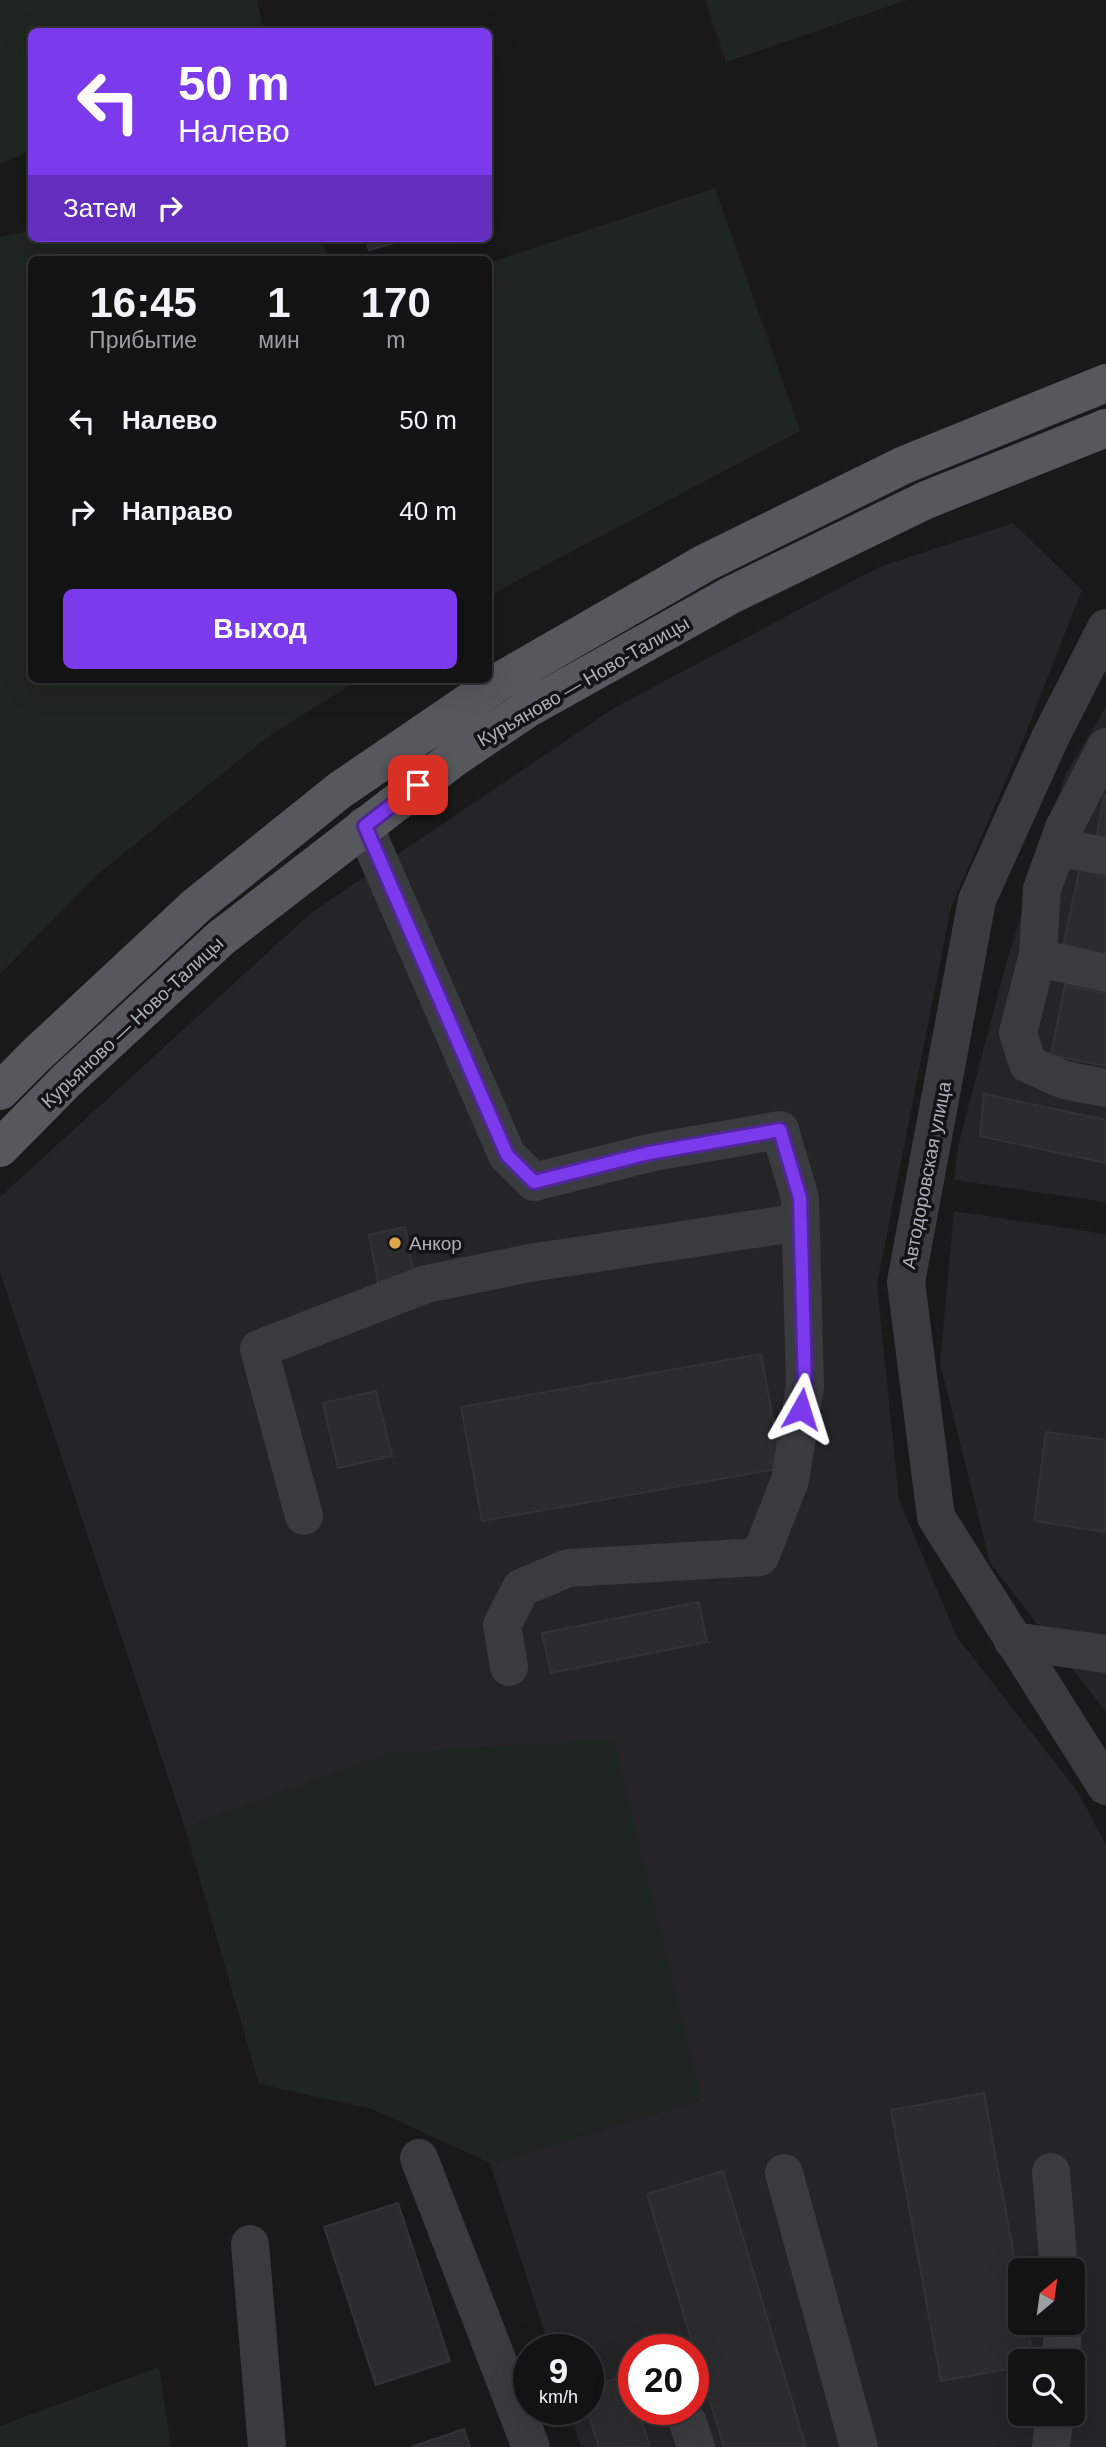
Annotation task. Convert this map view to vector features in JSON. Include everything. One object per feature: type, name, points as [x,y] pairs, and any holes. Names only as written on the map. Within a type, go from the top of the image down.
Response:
[{"type":"main road","name":"Курьяново — Ново-Талицы","points":[[0,1091],[35,1055],[197,905],[340,790],[500,681],[705,563],[904,464],[1106,383]]},
{"type":"main road","name":"Курьяново — Ново-Талицы","points":[[0,1148],[67,1080],[221,938],[454,758],[527,709],[731,595],[926,500],[1106,428]]},
{"type":"street","name":"Автодоровская улица","points":[[1106,628],[1050,738],[977,900],[906,1282],[936,1517],[1106,1786]]},
{"type":"street","points":[[1103,761],[1064,828],[1042,889],[1037,958],[1018,1032],[1028,1064],[1064,1080],[1106,1088]]},
{"type":"street","points":[[365,826],[507,1155],[534,1182],[649,1153],[780,1130],[800,1198],[805,1386],[790,1480],[760,1557],[569,1568],[521,1588],[502,1625],[509,1667]]},
{"type":"street","points":[[1057,848],[1106,856]]},
{"type":"street","points":[[1037,958],[1106,973]]},
{"type":"street","points":[[304,1516],[259,1349],[426,1284],[530,1263],[801,1222]]},
{"type":"street","points":[[1013,1640],[1106,1654]]},
{"type":"street","points":[[419,2158],[531,2447]]},
{"type":"street","points":[[1051,2172],[1058,2258]]},
{"type":"street","points":[[784,2173],[859,2447]]},
{"type":"street","points":[[250,2244],[267,2447]]},
{"type":"street","points":[[1051,2447],[1053,2426]]},
{"type":"shaded area","points":[[0,0],[257,0],[263,28],[28,28],[28,152],[0,164]]},
{"type":"shaded area","points":[[705,0],[907,0],[726,62]]},
{"type":"shaded area","points":[[715,188],[800,431],[492,596],[492,262]]},
{"type":"shaded area","points":[[28,231],[28,242],[323,242],[328,256],[28,256],[28,683],[354,683],[269,736],[98,874],[0,974],[0,237]]},
{"type":"shaded area","points":[[1013,523],[1082,590],[1021,745],[951,907],[877,1284],[899,1500],[957,1637],[1078,1792],[1106,1845],[1106,2447],[581,2447],[574,2425],[604,2425],[604,2334],[545,2334],[490,2163],[702,2099],[393,1753],[185,1828],[0,1272],[0,1197],[311,913],[614,708],[879,567]]},
{"type":"shaded area","points":[[1106,707],[1106,1202],[954,1180],[958,1146],[1007,960],[1066,773]]},
{"type":"shaded area","points":[[954,1211],[1106,1234],[1106,1712],[990,1563],[940,1363]]},
{"type":"shaded area","points":[[614,1739],[702,2099],[490,2163],[372,2109],[259,2084],[185,1828],[393,1753]]},
{"type":"shaded area","points":[[159,2367],[171,2447],[0,2447],[0,2426]]},
{"type":"building","points":[[366,242],[398,242],[369,250]]},
{"type":"building","points":[[1106,795],[1106,842],[1096,840]]},
{"type":"building","points":[[1081,863],[1106,868],[1106,955],[1063,945]]},
{"type":"building","points":[[1065,985],[1106,994],[1106,1066],[1051,1055]]},
{"type":"building","points":[[984,1094],[1106,1120],[1106,1163],[980,1136]]},
{"type":"building","points":[[405,1227],[414,1274],[378,1282],[369,1235]]},
{"type":"building","points":[[761,1354],[782,1468],[482,1521],[461,1407]]},
{"type":"building","points":[[376,1391],[392,1456],[338,1468],[323,1403]]},
{"type":"building","points":[[1046,1432],[1106,1440],[1106,1532],[1034,1521]]},
{"type":"building","points":[[699,1602],[707,1642],[551,1673],[542,1633]]},
{"type":"building","points":[[984,2093],[1014,2258],[1008,2258],[1008,2335],[1029,2335],[1032,2349],[1008,2349],[1008,2369],[941,2381],[891,2110]]},
{"type":"building","points":[[723,2171],[806,2447],[724,2447],[709,2398],[709,2334],[690,2334],[647,2194]]},
{"type":"building","points":[[398,2203],[450,2361],[376,2385],[324,2227]]},
{"type":"building","points":[[618,2378],[618,2425],[643,2425],[650,2447],[599,2447],[592,2425],[604,2425],[604,2383]]},
{"type":"building","points":[[464,2429],[470,2447],[411,2447]]},
{"type":"place","name":"Анкор","points":[[395,1243]]},
{"type":"route","points":[[418,785],[365,826],[507,1155],[534,1182],[649,1153],[780,1130],[800,1198],[805,1386],[801,1409]]}]
